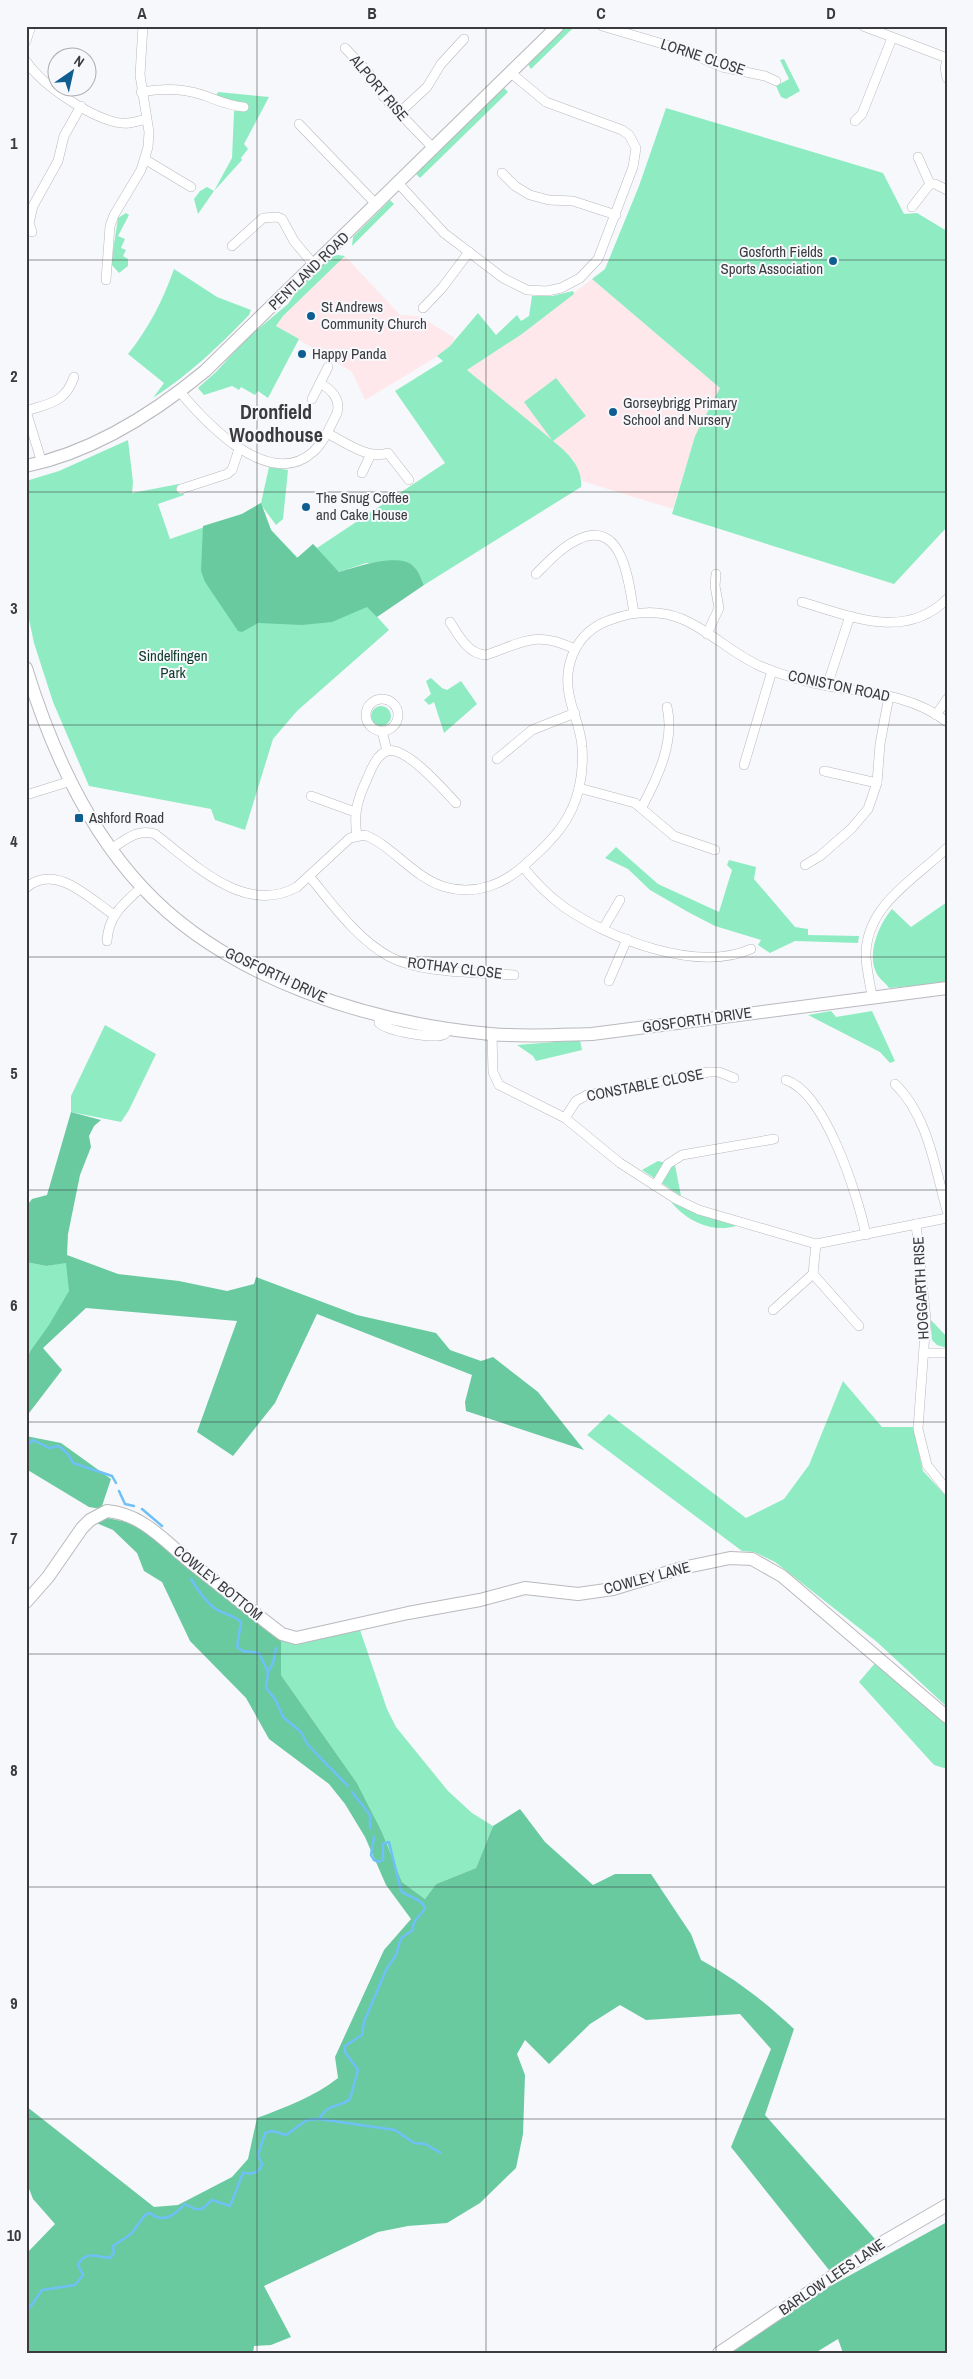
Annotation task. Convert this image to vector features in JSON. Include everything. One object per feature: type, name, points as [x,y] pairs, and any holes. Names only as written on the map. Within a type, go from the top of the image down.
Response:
[{"type":"street","points":[[26,41],[31,26]]},
{"type":"street","points":[[106,280],[110,226],[146,160],[149,139],[140,75],[143,26]]},
{"type":"street","name":"LORNE CLOSE","points":[[602,26],[680,49],[722,66],[765,76],[776,81]]},
{"type":"street","points":[[863,26],[947,58]]},
{"type":"street","name":"PENTLAND ROAD","points":[[26,466],[42,463],[76,451],[120,430],[180,392],[224,354],[511,73],[554,28]]},
{"type":"street","points":[[855,121],[862,114],[892,38]]},
{"type":"street","points":[[399,113],[427,87],[440,64],[464,39]]},
{"type":"street","name":"ALPORT RISE","points":[[345,48],[368,72],[383,96],[434,149]]},
{"type":"street","points":[[26,60],[44,81],[81,106],[115,122],[131,123],[146,119]]},
{"type":"street","points":[[947,61],[947,78]]},
{"type":"street","points":[[398,183],[444,233],[503,278],[526,290],[535,292],[561,288],[580,278],[594,264],[603,250],[636,155],[633,141],[629,135],[614,126],[546,102],[511,73]]},
{"type":"street","points":[[141,92],[178,89],[201,94],[232,106],[244,107]]},
{"type":"street","points":[[32,232],[30,223],[33,206],[58,161],[64,136],[81,106]]},
{"type":"street","points":[[299,124],[377,205]]},
{"type":"street","points":[[918,157],[930,184]]},
{"type":"street","points":[[146,160],[191,187]]},
{"type":"street","points":[[502,173],[515,186],[530,196],[540,199],[573,201],[616,215]]},
{"type":"street","points":[[930,184],[935,184],[947,190]]},
{"type":"street","points":[[912,207],[930,184]]},
{"type":"street","points":[[232,246],[263,218],[277,216],[282,219],[294,241],[314,265]]},
{"type":"street","points":[[423,308],[442,288],[468,252]]},
{"type":"street","points":[[312,399],[328,367]]},
{"type":"street","points":[[42,463],[26,411],[65,396],[70,390],[74,377]]},
{"type":"street","points":[[180,392],[201,416],[239,449],[263,460],[290,464],[313,452],[327,433],[338,407],[332,392],[320,383]]},
{"type":"street","points":[[327,433],[371,454],[390,454],[409,480]]},
{"type":"street","points":[[181,489],[228,474],[232,470],[239,449]]},
{"type":"street","points":[[362,473],[371,454]]},
{"type":"street","points":[[536,574],[578,540],[592,536],[600,537],[614,545],[623,558],[634,613]]},
{"type":"street","points":[[706,634],[720,608],[715,586],[716,574]]},
{"type":"street","points":[[802,602],[882,623],[906,622],[927,614],[947,599]]},
{"type":"street","name":"CONISTON ROAD","points":[[357,835],[374,839],[436,884],[457,890],[481,889],[494,885],[523,868],[566,823],[580,788],[582,747],[568,680],[569,666],[575,649],[588,632],[598,625],[634,613],[652,612],[682,619],[726,648],[772,671],[827,686],[889,696],[936,715],[947,722]]},
{"type":"street","points":[[827,686],[850,616]]},
{"type":"street","points":[[450,622],[464,642],[479,655],[486,655],[540,638],[554,639],[575,649]]},
{"type":"street","name":"GOSFORTH DRIVE","points":[[26,668],[53,744],[71,781],[111,849],[142,887],[189,930],[238,959],[288,984],[379,1015],[447,1029],[537,1036],[592,1034],[872,996],[947,988]]},
{"type":"street","points":[[744,765],[772,671]]},
{"type":"street","points":[[805,865],[820,856],[861,819],[871,803],[877,784],[880,744],[889,696]]},
{"type":"street","points":[[936,715],[947,699]]},
{"type":"street","points":[[642,807],[658,772],[666,746],[669,729],[667,707]]},
{"type":"street","points":[[497,759],[532,730],[575,713]]},
{"type":"street","points":[[382,731],[387,751]]},
{"type":"street","points":[[111,849],[132,835],[148,832],[155,834],[218,881],[235,890],[256,896],[287,892],[310,877],[350,838],[357,835],[355,812],[371,770],[378,758],[387,751],[393,751],[409,758],[456,802]]},
{"type":"street","points":[[824,771],[877,784]]},
{"type":"street","points":[[26,795],[71,781]]},
{"type":"street","points":[[580,788],[627,800],[642,807],[674,836],[714,850]]},
{"type":"street","points":[[311,796],[355,812]]},
{"type":"street","points":[[872,996],[866,958],[868,940],[874,920],[891,898],[947,848]]},
{"type":"street","points":[[523,868],[563,906],[603,929],[627,939],[671,953],[695,957],[735,955],[751,949]]},
{"type":"street","name":"ROTHAY CLOSE","points":[[310,877],[347,921],[373,946],[390,957],[404,963],[424,967],[514,975]]},
{"type":"street","points":[[26,888],[41,879],[56,879],[72,886],[114,915]]},
{"type":"street","points":[[107,941],[107,930],[114,915],[142,887]]},
{"type":"street","points":[[603,929],[620,900]]},
{"type":"street","points":[[609,981],[627,939]]},
{"type":"street","points":[[492,1034],[493,1072],[499,1085],[565,1118],[620,1163],[655,1186],[699,1210],[816,1244],[947,1218]]},
{"type":"street","name":"CONSTABLE CLOSE","points":[[565,1118],[576,1101],[586,1095],[710,1072],[719,1072],[734,1078]]},
{"type":"street","points":[[786,1080],[797,1086],[810,1101],[836,1146],[860,1204],[866,1235]]},
{"type":"street","points":[[895,1084],[905,1094],[921,1124],[947,1211]]},
{"type":"street","points":[[655,1186],[668,1164],[682,1155],[774,1139]]},
{"type":"street","name":"HOGGARTH RISE","points":[[916,1224],[924,1297],[924,1353],[918,1429],[927,1465],[947,1490]]},
{"type":"street","points":[[773,1310],[813,1274],[816,1244]]},
{"type":"street","points":[[813,1274],[859,1326]]},
{"type":"street","points":[[924,1353],[947,1353]]},
{"type":"street","name":"COWLEY BOTTOM","points":[[26,1602],[48,1577],[90,1520],[107,1511],[131,1516],[159,1534],[282,1634],[296,1638]]},
{"type":"street","name":"COWLEY LANE","points":[[296,1638],[480,1600],[525,1588],[578,1594],[613,1589],[682,1568],[739,1557],[761,1562],[782,1576],[947,1717]]},
{"type":"street","name":"BARLOW LEES LANE","points":[[719,2353],[885,2241],[947,2205]]},
{"type":"shaded area","points":[[345,256],[400,315],[419,316],[455,338],[450,346],[433,359],[365,400],[352,372],[276,326],[283,316]]},
{"type":"shaded area","name":"Gorseybrigg Primary School and Nursery","points":[[592,279],[720,388],[695,436],[673,509],[582,481],[573,459],[467,370],[522,334]]},
{"type":"green space","points":[[566,26],[573,28],[531,69],[527,63]]},
{"type":"green space","points":[[784,59],[800,91],[786,99],[781,97],[776,86],[789,79],[780,60]]},
{"type":"green space","points":[[503,87],[508,92],[420,178],[416,174]]},
{"type":"green space","points":[[218,92],[269,97],[244,144],[248,149],[241,158],[242,160],[214,191],[232,158],[234,112],[240,104],[216,96]]},
{"type":"green space","points":[[666,108],[883,173],[904,214],[917,213],[947,231],[947,527],[894,584],[672,514],[695,436],[720,388],[592,279],[605,269],[639,186]]},
{"type":"green space","points":[[207,187],[214,191],[198,214],[194,199],[200,191]]},
{"type":"green space","points":[[390,200],[394,204],[352,246],[353,237]]},
{"type":"green space","points":[[126,213],[129,215],[118,236],[125,239],[121,248],[126,250],[123,256],[128,259],[128,266],[119,273],[111,264],[118,218]]},
{"type":"green space","points":[[332,256],[345,256],[283,316],[276,326],[299,339],[268,398],[258,391],[255,395],[241,387],[239,390],[232,386],[204,395],[198,388],[217,371],[245,340],[288,304],[299,288]]},
{"type":"green space","points":[[174,269],[217,297],[251,310],[249,315],[227,338],[204,359],[153,398],[164,383],[128,354],[143,334],[155,313]]},
{"type":"green space","name":"Sindelfingen Park","points":[[573,291],[574,294],[522,334],[467,370],[552,440],[524,402],[556,378],[586,416],[553,441],[564,450],[577,467],[580,473],[581,487],[424,585],[414,566],[366,563],[339,572],[323,556],[389,630],[297,711],[273,739],[245,830],[215,820],[211,809],[89,786],[53,702],[34,643],[26,605],[26,481],[59,471],[128,440],[133,482],[132,493],[179,484],[184,495],[158,504],[170,539],[242,514],[261,503],[269,467],[288,470],[283,519],[276,525],[262,506],[271,530],[298,558],[313,544],[317,548],[445,463],[395,391],[443,361],[437,356],[450,346],[478,313],[496,335],[517,315],[521,321],[529,316],[532,296],[552,296]]},
{"type":"green space","points":[[261,503],[271,530],[297,558],[313,544],[339,572],[376,562],[397,560],[412,565],[424,585],[377,617],[367,607],[332,622],[302,625],[258,623],[242,632],[238,631],[205,582],[201,571],[203,526],[242,514]]},
{"type":"green space","points":[[431,678],[447,690],[461,681],[477,704],[444,733],[434,702],[429,705],[424,700],[431,694],[426,681]]},
{"type":"green space","points":[[381,706],[388,709],[391,716],[388,723],[381,726],[374,723],[371,716],[374,709]]},
{"type":"green space","points":[[616,847],[658,884],[719,912],[732,870],[727,865],[729,860],[756,867],[754,879],[795,927],[808,929],[808,935],[859,936],[858,943],[795,941],[770,953],[758,945],[761,940],[715,926],[650,890],[628,869],[605,858]]},
{"type":"green space","points":[[947,902],[947,983],[889,988],[877,974],[873,956],[876,939],[887,915],[892,909],[911,927]]},
{"type":"green space","points":[[831,1011],[836,1017],[872,1011],[895,1061],[890,1063],[880,1052],[808,1015]]},
{"type":"green space","points":[[105,1025],[156,1054],[129,1110],[121,1122],[71,1112],[71,1096]]},
{"type":"green space","points":[[580,1040],[582,1050],[536,1061],[533,1056],[517,1045]]},
{"type":"green space","points":[[71,1112],[101,1120],[94,1126],[89,1136],[91,1147],[80,1175],[68,1234],[67,1255],[118,1274],[179,1281],[227,1291],[254,1284],[256,1277],[357,1315],[436,1333],[450,1350],[481,1361],[493,1357],[538,1392],[584,1450],[466,1411],[465,1402],[472,1375],[317,1314],[275,1403],[233,1456],[197,1432],[237,1321],[86,1308],[43,1348],[62,1370],[26,1417],[26,1360],[69,1291],[66,1263],[46,1266],[26,1262],[26,1207],[32,1199],[47,1195]]},
{"type":"green space","points":[[658,1161],[675,1165],[681,1196],[642,1170]]},
{"type":"green space","points":[[671,1202],[691,1211],[736,1226],[718,1228],[700,1224],[684,1215]]},
{"type":"green space","points":[[26,1262],[46,1266],[67,1262],[69,1290],[63,1305],[26,1360]]},
{"type":"green space","points":[[930,1319],[947,1337],[947,1348],[937,1345],[932,1340]]},
{"type":"green space","points":[[843,1381],[882,1427],[913,1427],[923,1471],[947,1497],[947,1707],[877,1642],[775,1562],[754,1552],[742,1551],[587,1435],[609,1414],[746,1518],[784,1499],[809,1465]]},
{"type":"green space","points":[[26,1436],[61,1443],[111,1479],[101,1509],[89,1507],[26,1469]]},
{"type":"green space","points":[[107,1518],[127,1522],[146,1531],[281,1640],[281,1675],[357,1783],[382,1832],[402,1882],[425,1899],[436,1884],[476,1868],[493,1826],[520,1809],[545,1842],[593,1885],[615,1874],[651,1874],[691,1934],[701,1960],[750,1992],[794,2029],[765,2115],[875,2239],[829,2270],[731,2147],[771,2049],[740,2014],[646,2020],[620,2005],[590,2024],[549,2064],[525,2040],[517,2054],[525,2075],[523,2134],[516,2168],[480,2203],[447,2223],[408,2226],[378,2232],[264,2286],[291,2337],[271,2345],[254,2346],[253,2353],[26,2353],[26,2254],[55,2224],[33,2199],[26,2181],[26,2106],[154,2207],[178,2205],[232,2177],[248,2159],[257,2118],[289,2106],[329,2085],[338,2078],[335,2057],[384,1950],[411,1919],[386,1885],[365,1837],[345,1804],[329,1784],[269,1739],[246,1698],[190,1641],[162,1582],[144,1571],[137,1553],[113,1530],[94,1522]]},
{"type":"green space","points":[[360,1630],[387,1709],[396,1727],[448,1791],[472,1813],[493,1826],[476,1868],[436,1884],[425,1899],[402,1882],[382,1832],[357,1783],[281,1675],[281,1640]]},
{"type":"green space","points":[[876,1662],[947,1723],[947,1769],[934,1765],[859,1682]]},
{"type":"green space","points":[[947,2222],[947,2353],[843,2353],[838,2339],[815,2353],[731,2353],[805,2300]]},
{"type":"waterway","points":[[26,1447],[33,1440],[49,1448],[59,1446],[68,1454],[73,1463],[112,1476],[116,1483]]},
{"type":"waterway","points":[[119,1491],[125,1504],[134,1506]]},
{"type":"waterway","points":[[142,1509],[162,1526]]},
{"type":"waterway","points":[[191,1579],[213,1607],[241,1622],[237,1647],[243,1651],[259,1653],[268,1672],[266,1688],[275,1699],[283,1717],[301,1732],[308,1745],[348,1786]]},
{"type":"waterway","points":[[268,1672],[273,1663],[276,1648]]},
{"type":"waterway","points":[[352,1792],[370,1815],[370,1828]]},
{"type":"waterway","points":[[26,2313],[42,2290],[75,2285],[83,2275],[78,2265],[84,2257],[110,2258],[114,2253],[113,2246],[131,2234],[145,2215],[150,2213],[160,2218],[169,2217],[185,2204],[195,2209],[202,2209],[212,2200],[230,2206],[243,2173],[254,2173],[262,2165],[258,2155],[265,2133],[272,2131],[286,2135],[307,2120],[319,2119],[328,2109],[350,2099],[358,2070],[345,2052],[345,2046],[362,2035],[364,2022],[386,1970],[396,1955],[401,1938],[413,1930],[414,1923],[425,1907],[420,1901],[401,1891],[389,1842],[383,1844],[383,1860],[379,1862],[374,1860],[371,1855],[374,1837]]},
{"type":"waterway","points":[[319,2119],[395,2130],[414,2143],[425,2144],[441,2153]]},
{"type":"place","name":"Gosforth Fields Sports Association","points":[[833,261]]},
{"type":"place","name":"St Andrews Community Church","points":[[311,316]]},
{"type":"place","name":"Happy Panda","points":[[302,354]]},
{"type":"place","name":"Gorseybrigg Primary School and Nursery","points":[[613,412]]},
{"type":"place","name":"The Snug Coffee and Cake House","points":[[306,507]]},
{"type":"place","name":"Ashford Road","points":[[79,818]]},
{"type":"district","name":"Dronfield Woodhouse","points":[[276,424]]}]
